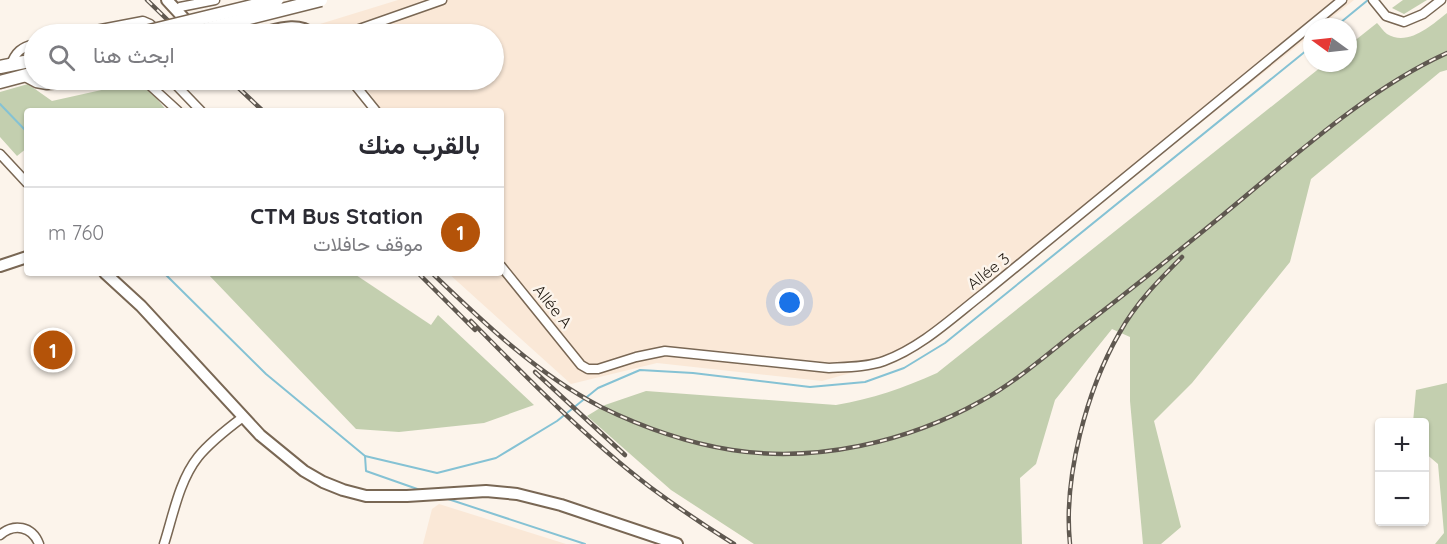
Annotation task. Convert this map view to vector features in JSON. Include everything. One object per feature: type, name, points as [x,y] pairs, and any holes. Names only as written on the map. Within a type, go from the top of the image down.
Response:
[{"type":"highway","points":[[178,24],[277,0]]},
{"type":"highway","points":[[226,24],[321,0]]},
{"type":"highway","points":[[6,66],[24,68]]},
{"type":"highway","points":[[0,82],[24,71]]},
{"type":"main road","points":[[167,0],[190,24]]},
{"type":"main road","points":[[0,266],[24,258]]},
{"type":"main road","points":[[108,276],[141,306],[260,435],[304,471],[323,482],[356,494],[407,496],[486,491],[517,494],[538,498],[676,544]]},
{"type":"street","points":[[177,10],[180,7],[215,0]]},
{"type":"street","points":[[374,24],[442,0]]},
{"type":"street","name":"Allée 3","points":[[581,365],[588,369],[598,369],[665,351],[829,368],[885,361],[930,335],[984,293],[1342,0]]},
{"type":"street","points":[[1373,0],[1386,16],[1404,22],[1413,19],[1441,0]]},
{"type":"street","points":[[127,24],[143,21],[150,24]]},
{"type":"street","points":[[6,66],[16,52],[24,47]]},
{"type":"street","points":[[155,90],[175,108]]},
{"type":"street","points":[[165,99],[170,90]]},
{"type":"street","points":[[182,90],[198,108]]},
{"type":"street","points":[[359,90],[374,108]]},
{"type":"street","points":[[0,154],[24,180]]},
{"type":"street","name":"Allée A","points":[[504,270],[581,365]]},
{"type":"street","points":[[164,544],[192,466],[206,448],[243,417]]},
{"type":"street","points":[[2,531],[18,527],[24,528],[39,543]]},
{"type":"shaded area","points":[[398,0],[1354,0],[1331,18],[1303,18],[1303,41],[907,357],[822,381],[657,363],[571,384],[451,276],[504,276],[504,108],[380,108],[367,90],[504,90],[504,24],[320,24]]},
{"type":"shaded area","points":[[439,504],[566,544],[423,544],[432,509]]},
{"type":"green space","points":[[1403,0],[1427,0],[1404,14],[1392,8]]},
{"type":"green space","points":[[1447,13],[1447,70],[1440,72],[1311,179],[1290,262],[1192,383],[1154,421],[1181,527],[1161,544],[1143,544],[1130,401],[1130,337],[1112,329],[1055,400],[1036,464],[1020,478],[1022,544],[754,544],[671,490],[587,416],[605,405],[646,391],[836,405],[862,400],[937,373],[1315,72],[1357,72],[1357,39],[1377,23],[1387,34],[1403,38],[1419,33]]},
{"type":"green space","points":[[24,85],[24,90],[36,90],[52,101],[102,90],[150,90],[164,108],[24,108],[24,150],[17,156],[0,137],[0,92]]},
{"type":"green space","points":[[210,276],[358,276],[431,325],[438,315],[534,405],[484,423],[399,432],[356,429]]},
{"type":"green space","points":[[1447,383],[1447,544],[1435,544],[1444,533],[1438,464],[1429,456],[1429,418],[1413,418],[1416,390]]},
{"type":"waterway","points":[[1346,18],[1368,0]]},
{"type":"waterway","points":[[365,456],[437,473],[496,458],[557,421],[598,388],[640,370],[693,373],[810,387],[865,382],[904,368],[945,343],[1303,53]]},
{"type":"waterway","points":[[0,104],[24,129]]},
{"type":"waterway","points":[[167,276],[266,374],[365,456],[366,471],[423,491]]},
{"type":"waterway","points":[[445,498],[585,544]]},
{"type":"railway","points":[[147,0],[172,24]]},
{"type":"railway","points":[[435,276],[533,363],[577,394],[632,421],[682,439],[732,450],[796,454],[861,446],[923,428],[981,401],[1005,386],[1149,275],[1331,126],[1388,86],[1447,53]]},
{"type":"railway","points":[[241,90],[260,108]]},
{"type":"railway","points":[[1070,544],[1070,491],[1074,463],[1080,434],[1097,380],[1108,355],[1133,311],[1182,257]]},
{"type":"railway","points":[[421,276],[475,330]]},
{"type":"railway","points":[[471,321],[603,449],[660,494],[734,544]]},
{"type":"railway","points":[[535,372],[625,455]]},
{"type":"place","name":"CTM Bus Station","points":[[53,350]]}]
